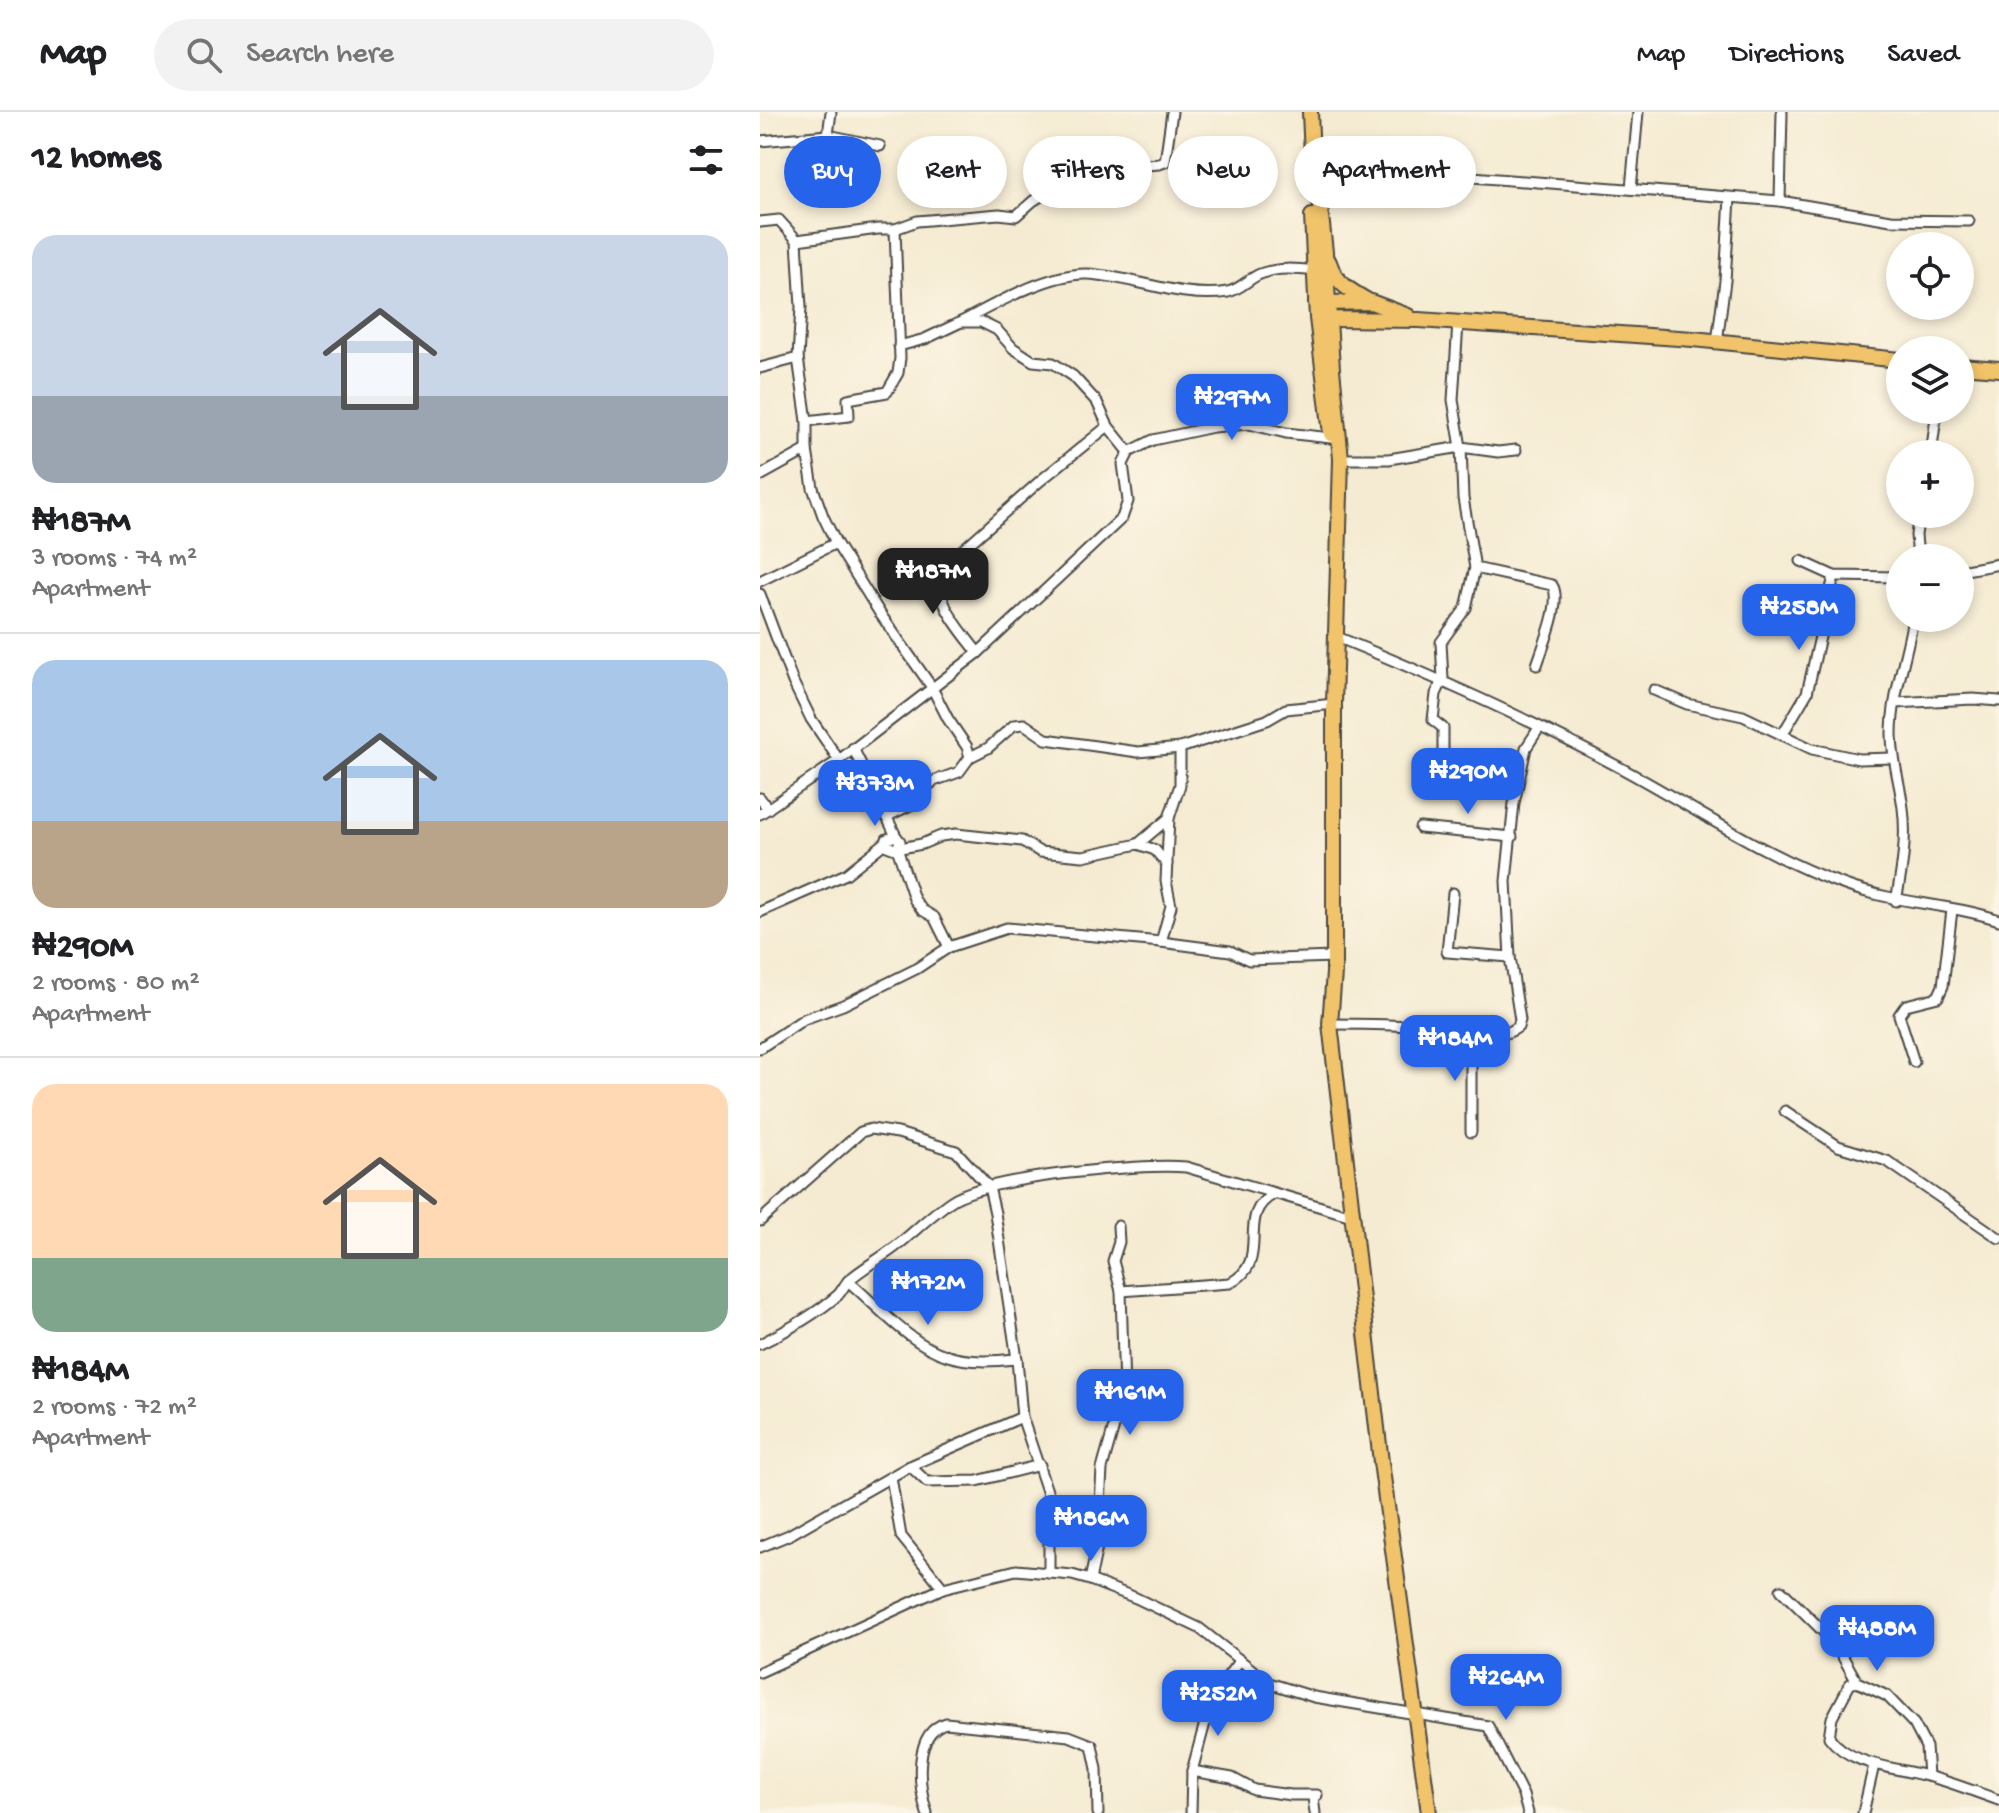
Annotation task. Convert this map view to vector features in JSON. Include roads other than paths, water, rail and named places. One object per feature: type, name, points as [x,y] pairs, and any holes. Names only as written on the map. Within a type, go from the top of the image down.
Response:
[{"type":"main road","points":[[1310,112],[1312,136]]},
{"type":"main road","points":[[1312,208],[1315,271],[1332,369],[1341,459],[1334,704],[1334,957],[1330,1024],[1429,1813]]},
{"type":"main road","points":[[1320,208],[1325,252],[1323,310],[1331,438],[1339,499]]},
{"type":"main road","points":[[1325,252],[1335,277],[1349,290],[1419,320]]},
{"type":"main road","points":[[1323,310],[1371,302]]},
{"type":"main road","points":[[1323,310],[1354,320],[1419,320],[1717,342],[1886,359]]},
{"type":"main road","points":[[1332,369],[1336,343],[1354,320]]},
{"type":"main road","points":[[1974,367],[1999,369]]},
{"type":"street","points":[[828,135],[831,112]]},
{"type":"street","points":[[797,240],[895,229],[917,221],[999,214],[1016,216],[1072,171],[1165,162],[1172,112]]},
{"type":"street","points":[[1631,189],[1638,112]]},
{"type":"street","points":[[1780,201],[1782,112]]},
{"type":"street","points":[[760,141],[833,136]]},
{"type":"street","points":[[1476,177],[1780,201],[1891,220],[1969,221]]},
{"type":"street","points":[[1717,342],[1725,281],[1730,198]]},
{"type":"street","points":[[760,222],[779,220],[797,240],[801,307],[798,358],[813,488],[836,543],[931,686],[970,757]]},
{"type":"street","points":[[807,421],[849,416],[848,399],[887,392],[898,373],[895,229]]},
{"type":"street","points":[[899,346],[925,339],[1003,299],[1049,282],[1085,274],[1189,292],[1227,292],[1241,287],[1259,274],[1288,268],[1315,271]]},
{"type":"street","points":[[961,322],[981,322],[997,330],[1013,348],[1033,361],[1053,363],[1073,376],[1097,402],[1108,426],[1129,452]]},
{"type":"street","points":[[1443,753],[1443,728],[1433,720],[1436,694],[1443,679],[1441,642],[1466,608],[1475,568],[1463,498],[1461,447],[1453,400],[1458,323]]},
{"type":"street","points":[[760,368],[798,358]]},
{"type":"street","points":[[760,798],[764,812],[839,760],[931,686],[978,653],[1122,518],[1128,501],[1123,464],[1129,452],[1153,440],[1213,427],[1249,424],[1286,433],[1331,438]]},
{"type":"street","points":[[978,653],[953,620],[943,600],[938,578],[942,568],[1040,481],[1108,426]]},
{"type":"street","points":[[1341,459],[1389,459],[1461,447],[1498,452],[1516,450]]},
{"type":"street","points":[[760,476],[807,450]]},
{"type":"street","points":[[760,581],[836,543]]},
{"type":"street","points":[[1801,561],[1834,576],[1886,577]]},
{"type":"street","points":[[1974,568],[1999,564]]},
{"type":"street","points":[[1475,568],[1552,585],[1555,589],[1557,600],[1537,665]]},
{"type":"street","points":[[1782,735],[1807,693],[1834,576]]},
{"type":"street","points":[[760,594],[793,682],[811,719],[839,760]]},
{"type":"street","points":[[1896,901],[1905,834],[1892,732],[1910,632]]},
{"type":"street","points":[[1337,637],[1443,679],[1618,767],[1771,853],[1844,885],[1896,901],[1999,920]]},
{"type":"street","points":[[1654,690],[1687,704],[1743,716],[1812,749],[1859,759],[1893,758]]},
{"type":"street","points":[[1895,703],[1973,699],[1999,701]]},
{"type":"street","points":[[760,912],[846,874],[868,855],[893,840],[926,787],[959,772],[970,757],[988,748],[1014,725],[1024,724],[1046,739],[1063,743],[1138,752],[1180,748],[1267,720],[1286,709],[1334,704]]},
{"type":"street","points":[[1330,1024],[1408,1026],[1452,1035],[1500,1035],[1518,1027],[1520,1020],[1505,904],[1514,803],[1526,748],[1539,728]]},
{"type":"street","points":[[853,748],[893,840],[914,899],[922,910],[934,917],[949,947]]},
{"type":"street","points":[[1161,942],[1171,906],[1166,881],[1169,818],[1180,785],[1180,748]]},
{"type":"street","points":[[893,840],[922,844],[956,834],[1022,841],[1040,852],[1083,856],[1138,844],[1169,818]]},
{"type":"street","points":[[1420,828],[1512,837]]},
{"type":"street","points":[[1138,844],[1155,850],[1167,864]]},
{"type":"street","points":[[1453,893],[1447,952],[1510,957]]},
{"type":"street","points":[[1914,1062],[1899,1015],[1906,1005],[1938,997],[1943,986],[1952,910]]},
{"type":"street","points":[[760,1048],[804,1019],[843,1005],[916,969],[949,947],[1007,928],[1230,951],[1249,960],[1334,957]]},
{"type":"street","points":[[1471,1035],[1471,1132]]},
{"type":"street","points":[[1785,1111],[1838,1146],[1887,1161],[1999,1238]]},
{"type":"street","points":[[760,1221],[861,1132],[871,1129],[910,1136],[956,1151],[989,1187],[1017,1359],[1022,1417],[1049,1497],[1049,1573]]},
{"type":"street","points":[[760,1344],[782,1333],[839,1294],[848,1281],[896,1247],[951,1201],[968,1192],[989,1187],[1079,1173],[1161,1165],[1186,1167],[1352,1216]]},
{"type":"street","points":[[1121,1291],[1230,1283],[1242,1277],[1251,1264],[1255,1214],[1264,1199],[1274,1194]]},
{"type":"street","points":[[1090,1580],[1098,1542],[1102,1469],[1124,1391],[1121,1291],[1115,1278],[1113,1261],[1119,1242],[1118,1226]]},
{"type":"street","points":[[848,1281],[911,1336],[948,1356],[985,1362],[1017,1359]]},
{"type":"street","points":[[760,1547],[789,1535],[910,1466],[1022,1417]]},
{"type":"street","points":[[910,1466],[927,1482],[962,1483],[1040,1465]]},
{"type":"street","points":[[891,1477],[901,1536],[943,1588]]},
{"type":"street","points":[[760,1672],[943,1588],[1016,1570],[1090,1580],[1199,1628],[1269,1683],[1314,1697],[1488,1726],[1523,1795],[1528,1813]]},
{"type":"street","points":[[1781,1590],[1835,1643],[1857,1682],[1887,1696],[1914,1724],[1926,1747],[1928,1776]]},
{"type":"street","points":[[1191,1813],[1192,1771],[1212,1697],[1240,1660]]},
{"type":"street","points":[[1857,1682],[1850,1684],[1832,1718],[1829,1737],[1837,1748],[1874,1765],[1928,1776],[1999,1800]]},
{"type":"street","points":[[927,1813],[921,1786],[925,1739],[939,1725],[946,1723],[1069,1736],[1092,1745],[1097,1769],[1098,1813]]},
{"type":"street","points":[[1863,1813],[1874,1765]]},
{"type":"street","points":[[1192,1771],[1232,1778],[1254,1790],[1317,1795],[1313,1797],[1315,1813]]}]
